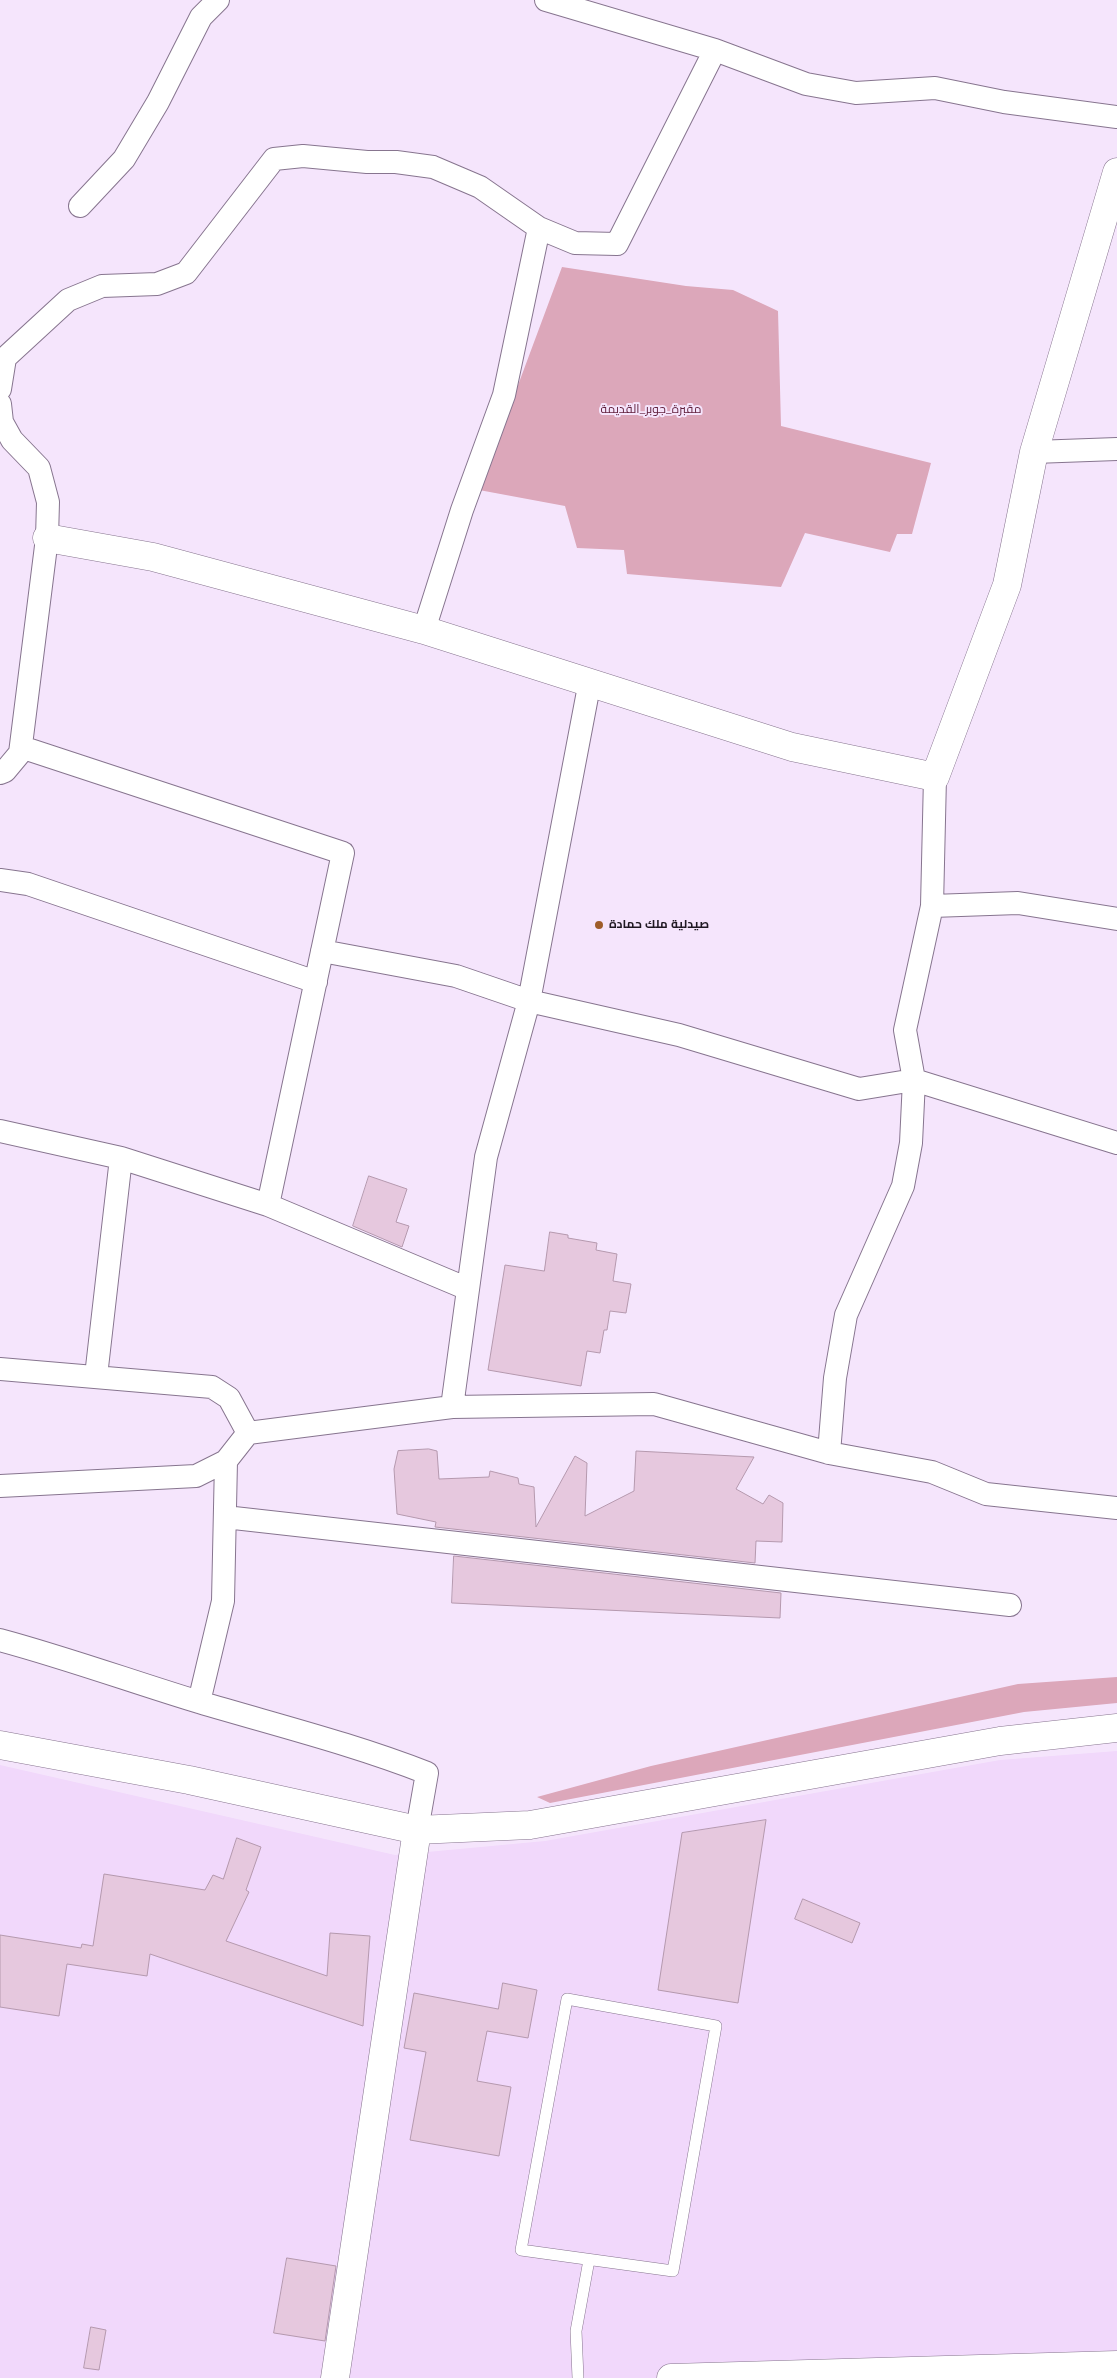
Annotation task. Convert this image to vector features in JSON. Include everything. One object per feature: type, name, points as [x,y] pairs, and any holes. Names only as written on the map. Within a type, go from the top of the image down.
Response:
[{"type":"street","points":[[80,206],[124,159],[158,102],[201,17],[218,0]]},
{"type":"street","points":[[546,0],[715,50],[806,84],[856,93],[935,88],[1004,102],[1117,117]]},
{"type":"street","points":[[0,389],[2,357],[68,300],[102,286],[157,284],[186,273],[274,159],[303,156],[367,162],[396,162],[432,167],[480,187],[539,228],[575,243],[617,244],[715,50]]},
{"type":"street","points":[[829,1453],[835,1378],[846,1314],[903,1186],[911,1143],[914,1080],[906,1030],[932,906],[935,777],[1007,585],[1034,452],[1117,172]]},
{"type":"street","points":[[424,630],[462,510],[504,395],[539,228]]},
{"type":"street","points":[[0,404],[2,422],[12,440],[39,468],[48,502],[47,538],[21,747],[20,752],[10,765],[5,771],[0,773]]},
{"type":"street","points":[[1034,452],[1117,449]]},
{"type":"street","points":[[47,538],[153,557],[424,630],[590,681],[792,747],[935,777]]},
{"type":"street","points":[[452,1407],[486,1157],[529,1001],[590,681]]},
{"type":"street","points":[[21,747],[343,853],[268,1205]]},
{"type":"street","points":[[0,880],[28,884],[316,982]]},
{"type":"street","points":[[932,906],[1018,903],[1117,919]]},
{"type":"street","points":[[322,951],[456,976],[529,1001],[679,1035],[859,1089],[914,1080],[1117,1143]]},
{"type":"street","points":[[0,1132],[120,1158],[268,1205],[468,1289]]},
{"type":"street","points":[[96,1376],[120,1158]]},
{"type":"street","points":[[0,1369],[212,1387],[229,1398],[248,1433]]},
{"type":"street","points":[[0,1486],[196,1476],[226,1461],[248,1433],[452,1407],[654,1404],[829,1453],[932,1472],[986,1494],[1117,1508]]},
{"type":"street","points":[[199,1702],[223,1601],[226,1461]]},
{"type":"street","points":[[224,1517],[1010,1605]]},
{"type":"street","points":[[0,1640],[49,1653],[199,1702],[381,1755],[428,1773],[417,1830],[335,2378]]},
{"type":"street","points":[[0,1745],[189,1780],[417,1830],[530,1825],[1000,1741],[1117,1728]]},
{"type":"street","points":[[671,2378],[1117,2364]]},
{"type":"lane","points":[[567,1999],[716,2026],[673,2271],[589,2260],[521,2250],[567,1999]]},
{"type":"lane","points":[[578,2378],[576,2332],[589,2260]]},
{"type":"shaded area","points":[[1117,1751],[1117,2378],[0,2378],[0,1765],[395,1855],[545,1841],[1000,1760]]},
{"type":"green space","name":"مقبرة_جوبر_القديمة","points":[[562,267],[686,286],[733,290],[778,311],[781,426],[931,463],[912,534],[897,534],[890,552],[805,533],[781,587],[627,574],[624,550],[577,548],[565,506],[479,490]]},
{"type":"green space","points":[[1117,1677],[1117,1703],[1024,1712],[550,1803],[537,1797],[651,1766],[1018,1684]]},
{"type":"building","points":[[369,1176],[407,1189],[396,1222],[409,1226],[402,1247],[353,1226]]},
{"type":"building","points":[[550,1232],[568,1235],[568,1238],[597,1243],[596,1250],[617,1254],[613,1281],[631,1284],[626,1313],[610,1311],[600,1353],[587,1351],[581,1386],[488,1370],[505,1265],[544,1271]]},
{"type":"building","points":[[429,1449],[437,1451],[439,1479],[489,1477],[490,1471],[518,1478],[519,1484],[534,1487],[536,1527],[575,1456],[587,1463],[585,1516],[634,1491],[636,1451],[754,1457],[736,1489],[763,1504],[769,1495],[783,1503],[782,1542],[756,1541],[755,1563],[435,1527],[436,1522],[397,1514],[394,1469],[398,1451]]},
{"type":"building","points":[[454,1556],[781,1593],[780,1618],[452,1603]]},
{"type":"building","points":[[766,1820],[738,2003],[658,1990],[682,1833]]},
{"type":"building","points":[[237,1838],[261,1847],[246,1890],[249,1892],[226,1941],[327,1976],[330,1933],[370,1936],[363,2026],[150,1954],[147,1976],[67,1964],[59,2016],[0,2007],[0,1935],[81,1948],[82,1944],[93,1946],[104,1874],[205,1890],[213,1875],[223,1879]]},
{"type":"building","points":[[803,1899],[860,1923],[852,1943],[795,1919]]},
{"type":"building","points":[[503,1983],[537,1990],[528,2038],[487,2031],[477,2081],[511,2087],[499,2156],[410,2140],[426,2052],[404,2048],[414,1993],[498,2009]]},
{"type":"building","points":[[287,2258],[336,2266],[325,2341],[274,2333]]},
{"type":"building","points":[[91,2327],[106,2330],[99,2370],[84,2368]]},
{"type":"place","name":"صيدلية ملك حمادة","points":[[599,925]]}]
